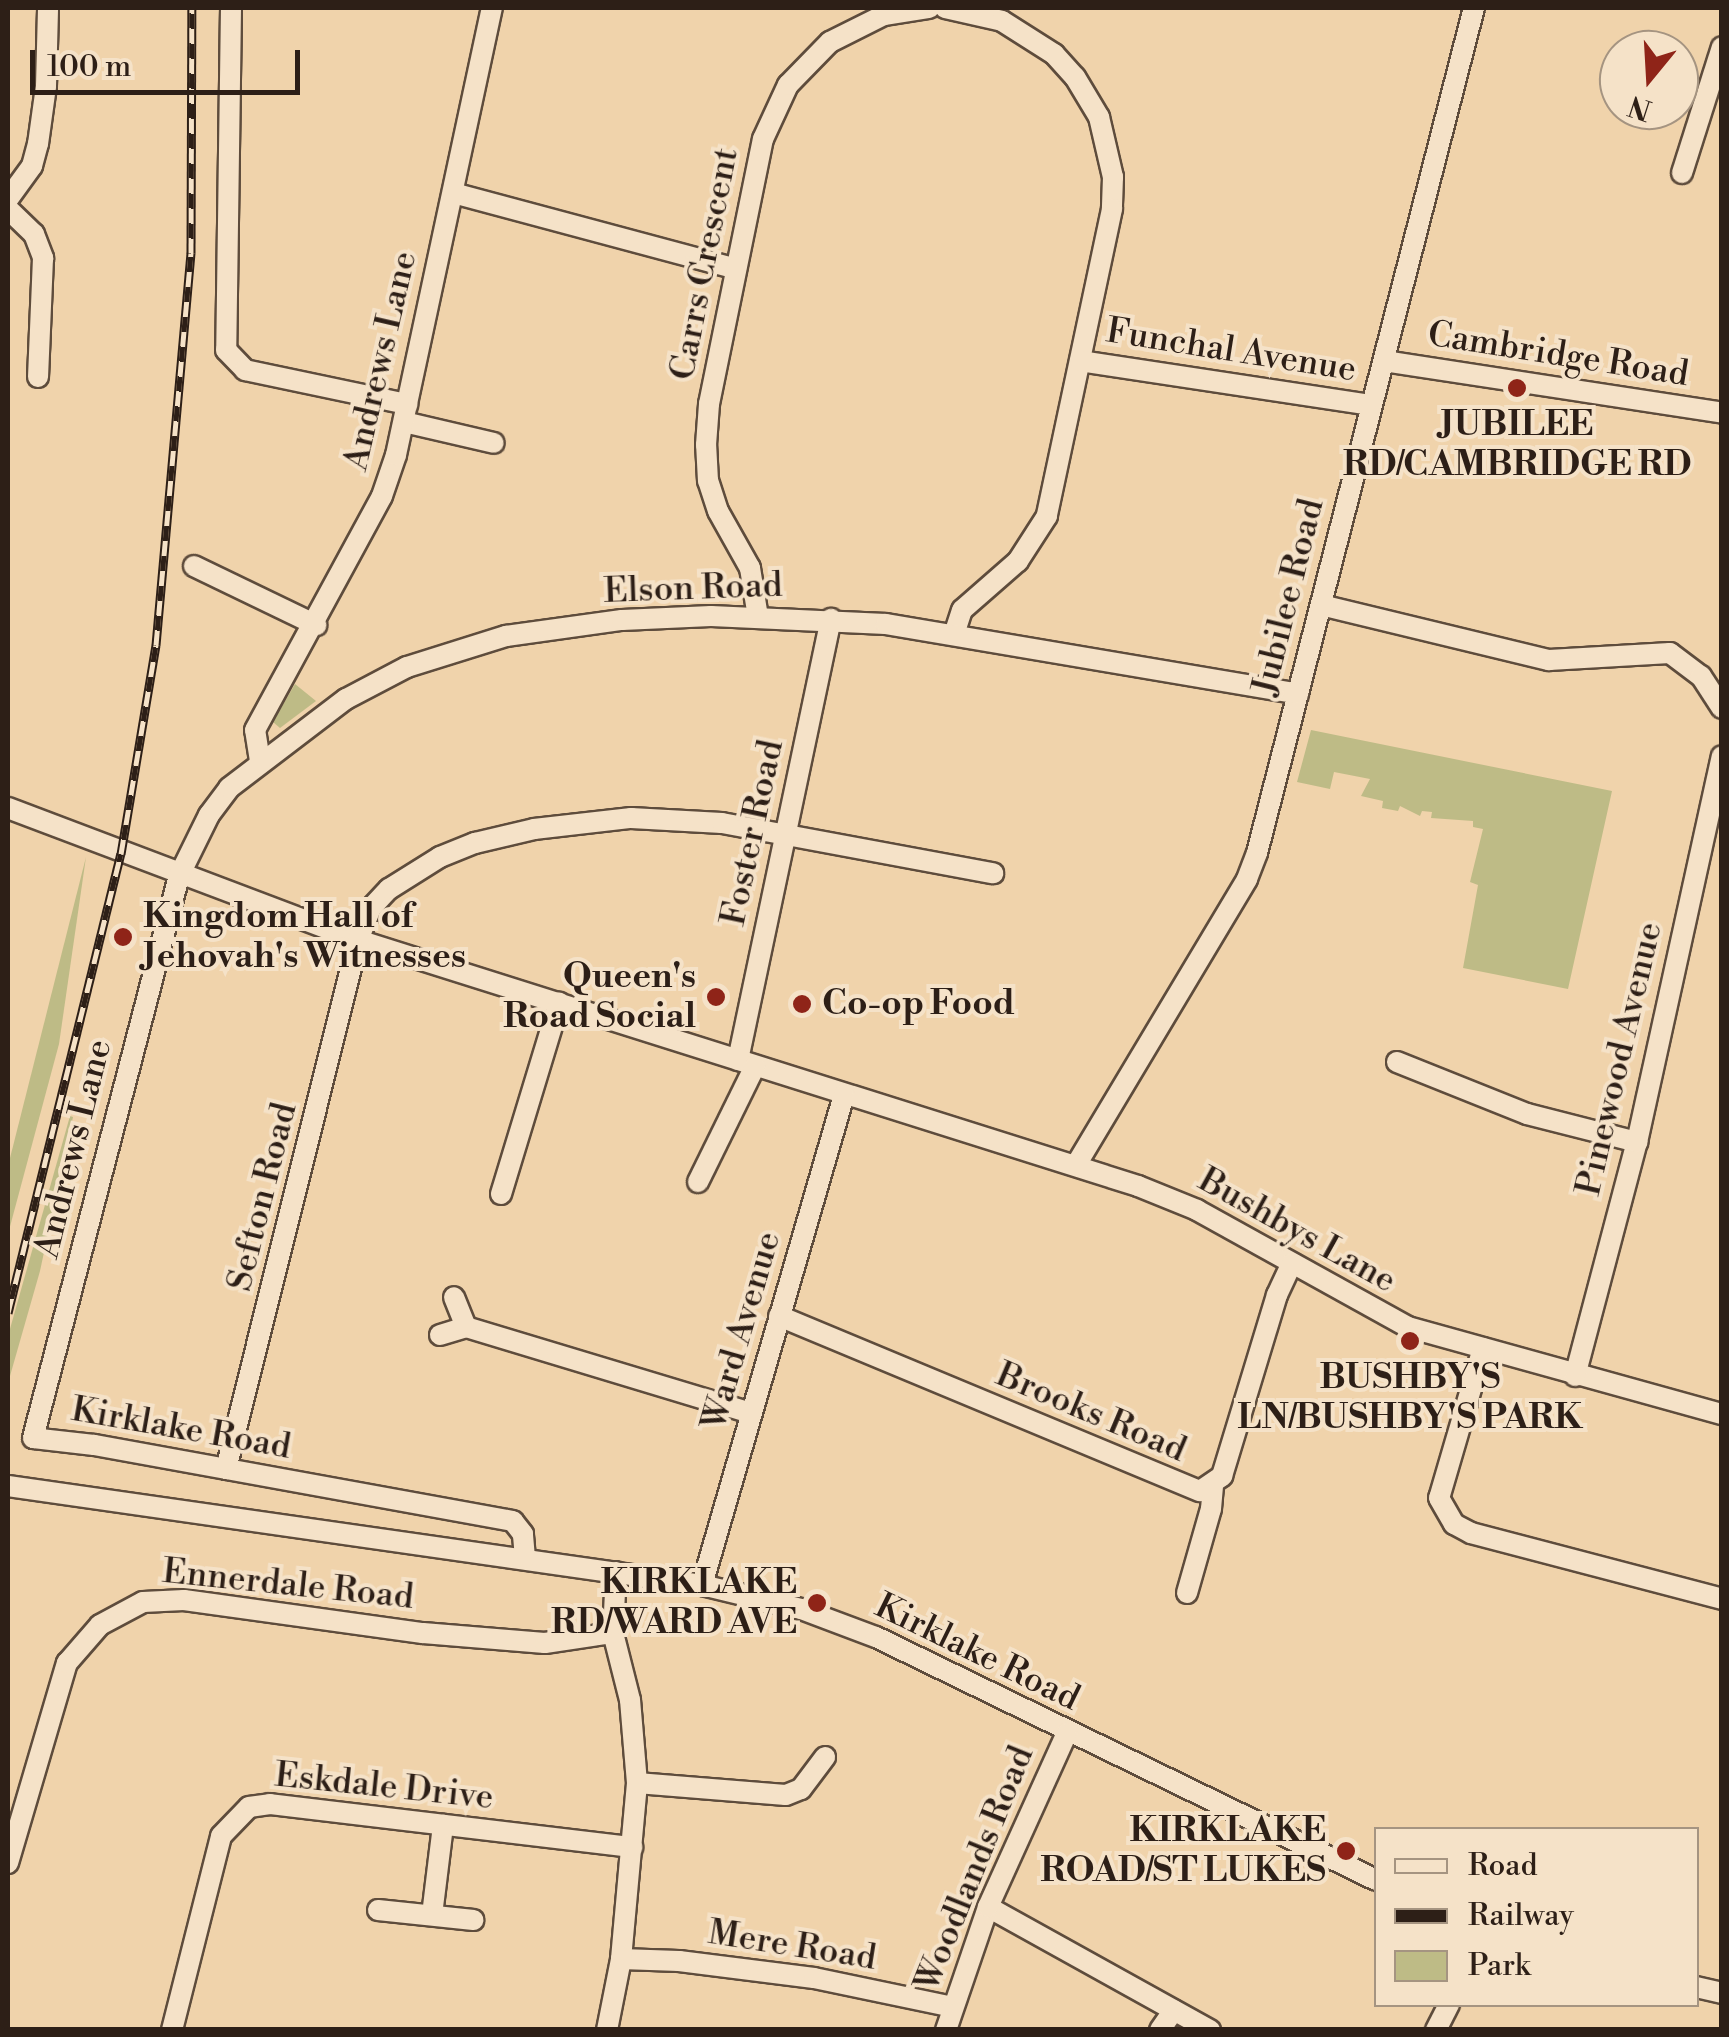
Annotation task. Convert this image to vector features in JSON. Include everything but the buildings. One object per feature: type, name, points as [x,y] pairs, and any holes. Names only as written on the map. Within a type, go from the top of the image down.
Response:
[{"type":"street","points":[[8,198],[32,166],[38,144],[45,100],[48,8]]},
{"type":"street","points":[[230,8],[226,350],[245,370],[406,413],[494,443]]},
{"type":"street","name":"Andrews Lane","points":[[260,761],[255,730],[316,625],[382,496],[406,413],[492,8]]},
{"type":"street","name":"Carrs Crescent","points":[[758,617],[750,568],[718,510],[708,481],[706,444],[763,139],[788,85],[818,52],[856,26],[884,15],[929,8]]},
{"type":"street","points":[[946,8],[973,9],[1016,27],[1054,54],[1084,90],[1104,132],[1113,178],[1112,208],[1048,516],[1018,561],[962,610],[954,634]]},
{"type":"street","name":"Jubilee Road","points":[[1076,1165],[1251,870],[1474,8]]},
{"type":"street","points":[[1682,173],[1722,48]]},
{"type":"street","points":[[453,193],[736,269]]},
{"type":"street","points":[[8,209],[34,234],[43,258],[38,377]]},
{"type":"street","name":"Funchal Avenue","points":[[1080,361],[1372,405]]},
{"type":"street","name":"Cambridge Road","points":[[1384,362],[1722,414]]},
{"type":"street","points":[[194,566],[316,625]]},
{"type":"street","points":[[1321,605],[1549,660],[1670,653],[1701,676],[1722,708]]},
{"type":"street","name":"Elson Road","points":[[179,876],[209,816],[229,788],[346,700],[407,667],[461,648],[562,626],[668,617],[831,619],[954,634],[1298,694]]},
{"type":"street","name":"Foster Road","points":[[698,1182],[746,1063],[831,619]]},
{"type":"street","name":"Pinewood Avenue","points":[[1575,1376],[1637,1142],[1722,756]]},
{"type":"street","name":"Bushbys Lane","points":[[9,814],[358,940],[1076,1165],[1197,1210],[1408,1327],[1722,1414]]},
{"type":"street","name":"Sefton Road","points":[[226,1469],[358,940],[371,908],[389,889],[440,857],[505,835],[631,818],[676,818],[787,833],[993,873]]},
{"type":"street","name":"Andrews Lane","points":[[33,1438],[179,876]]},
{"type":"street","points":[[501,1194],[559,1004]]},
{"type":"street","points":[[1398,1062],[1527,1114],[1637,1142]]},
{"type":"street","name":"Ward Avenue","points":[[702,1585],[844,1095]]},
{"type":"street","name":"Brooks Road","points":[[780,1316],[1186,1489],[1213,1486],[1224,1470],[1276,1295],[1292,1263]]},
{"type":"street","points":[[454,1297],[466,1327]]},
{"type":"street","points":[[440,1335],[466,1327],[752,1413]]},
{"type":"street","points":[[1483,1348],[1440,1498],[1454,1524],[1471,1533],[1722,1599]]},
{"type":"street","name":"Kirklake Road","points":[[33,1438],[512,1521],[523,1534],[525,1558]]},
{"type":"street","points":[[1187,1593],[1212,1509],[1213,1486]]},
{"type":"street","name":"Kirklake Road","points":[[18,1488],[702,1585],[801,1608],[876,1638],[1067,1734],[1374,1879]]},
{"type":"street","points":[[607,2030],[620,1959],[638,1783],[630,1700],[614,1632],[616,1572]]},
{"type":"street","name":"Ennerdale Road","points":[[8,1863],[66,1662],[100,1626],[143,1602],[184,1600],[424,1632],[545,1643],[614,1632]]},
{"type":"street","name":"Woodlands Road","points":[[946,2030],[988,1907],[1067,1734]]},
{"type":"street","points":[[638,1783],[786,1795],[801,1789],[826,1758]]},
{"type":"street","name":"Eskdale Drive","points":[[172,2030],[220,1836],[249,1807],[270,1804],[632,1847]]},
{"type":"street","points":[[432,1916],[444,1825]]},
{"type":"street","points":[[988,1907],[1210,2030]]},
{"type":"street","points":[[378,1910],[473,1920]]},
{"type":"street","name":"Mere Road","points":[[620,1959],[679,1961],[814,1978],[952,2007]]},
{"type":"street","points":[[1436,2030],[1448,2007]]},
{"type":"street","points":[[1160,2030],[1174,2010]]},
{"type":"green space","points":[[295,684],[316,701],[280,728],[273,722]]},
{"type":"green space","points":[[1311,730],[1612,791],[1568,989],[1463,968],[1478,885],[1470,882],[1483,829],[1473,827],[1473,821],[1431,818],[1432,812],[1422,811],[1420,816],[1400,806],[1398,811],[1382,808],[1383,801],[1361,796],[1370,779],[1334,772],[1330,789],[1297,782]]},
{"type":"green space","points":[[86,857],[59,1044],[8,1234],[8,1166]]},
{"type":"green space","points":[[70,1116],[73,1117],[40,1271],[8,1383],[8,1336]]},
{"type":"railway","points":[[8,1313],[121,854],[156,645],[191,253],[192,8]]},
{"type":"place","name":"JUBILEE RD/CAMBRIDGE RD","points":[[1517,388]]},
{"type":"place","name":"Kingdom Hall of Jehovah's Witnesses","points":[[123,937]]},
{"type":"place","name":"Queen's Road Social","points":[[716,997]]},
{"type":"place","name":"Co-op Food","points":[[802,1004]]},
{"type":"place","name":"BUSHBY'S LN/BUSHBY'S PARK","points":[[1410,1341]]},
{"type":"place","name":"KIRKLAKE RD/WARD AVE","points":[[817,1603]]},
{"type":"place","name":"KIRKLAKE ROAD/ST LUKES","points":[[1346,1851]]}]
